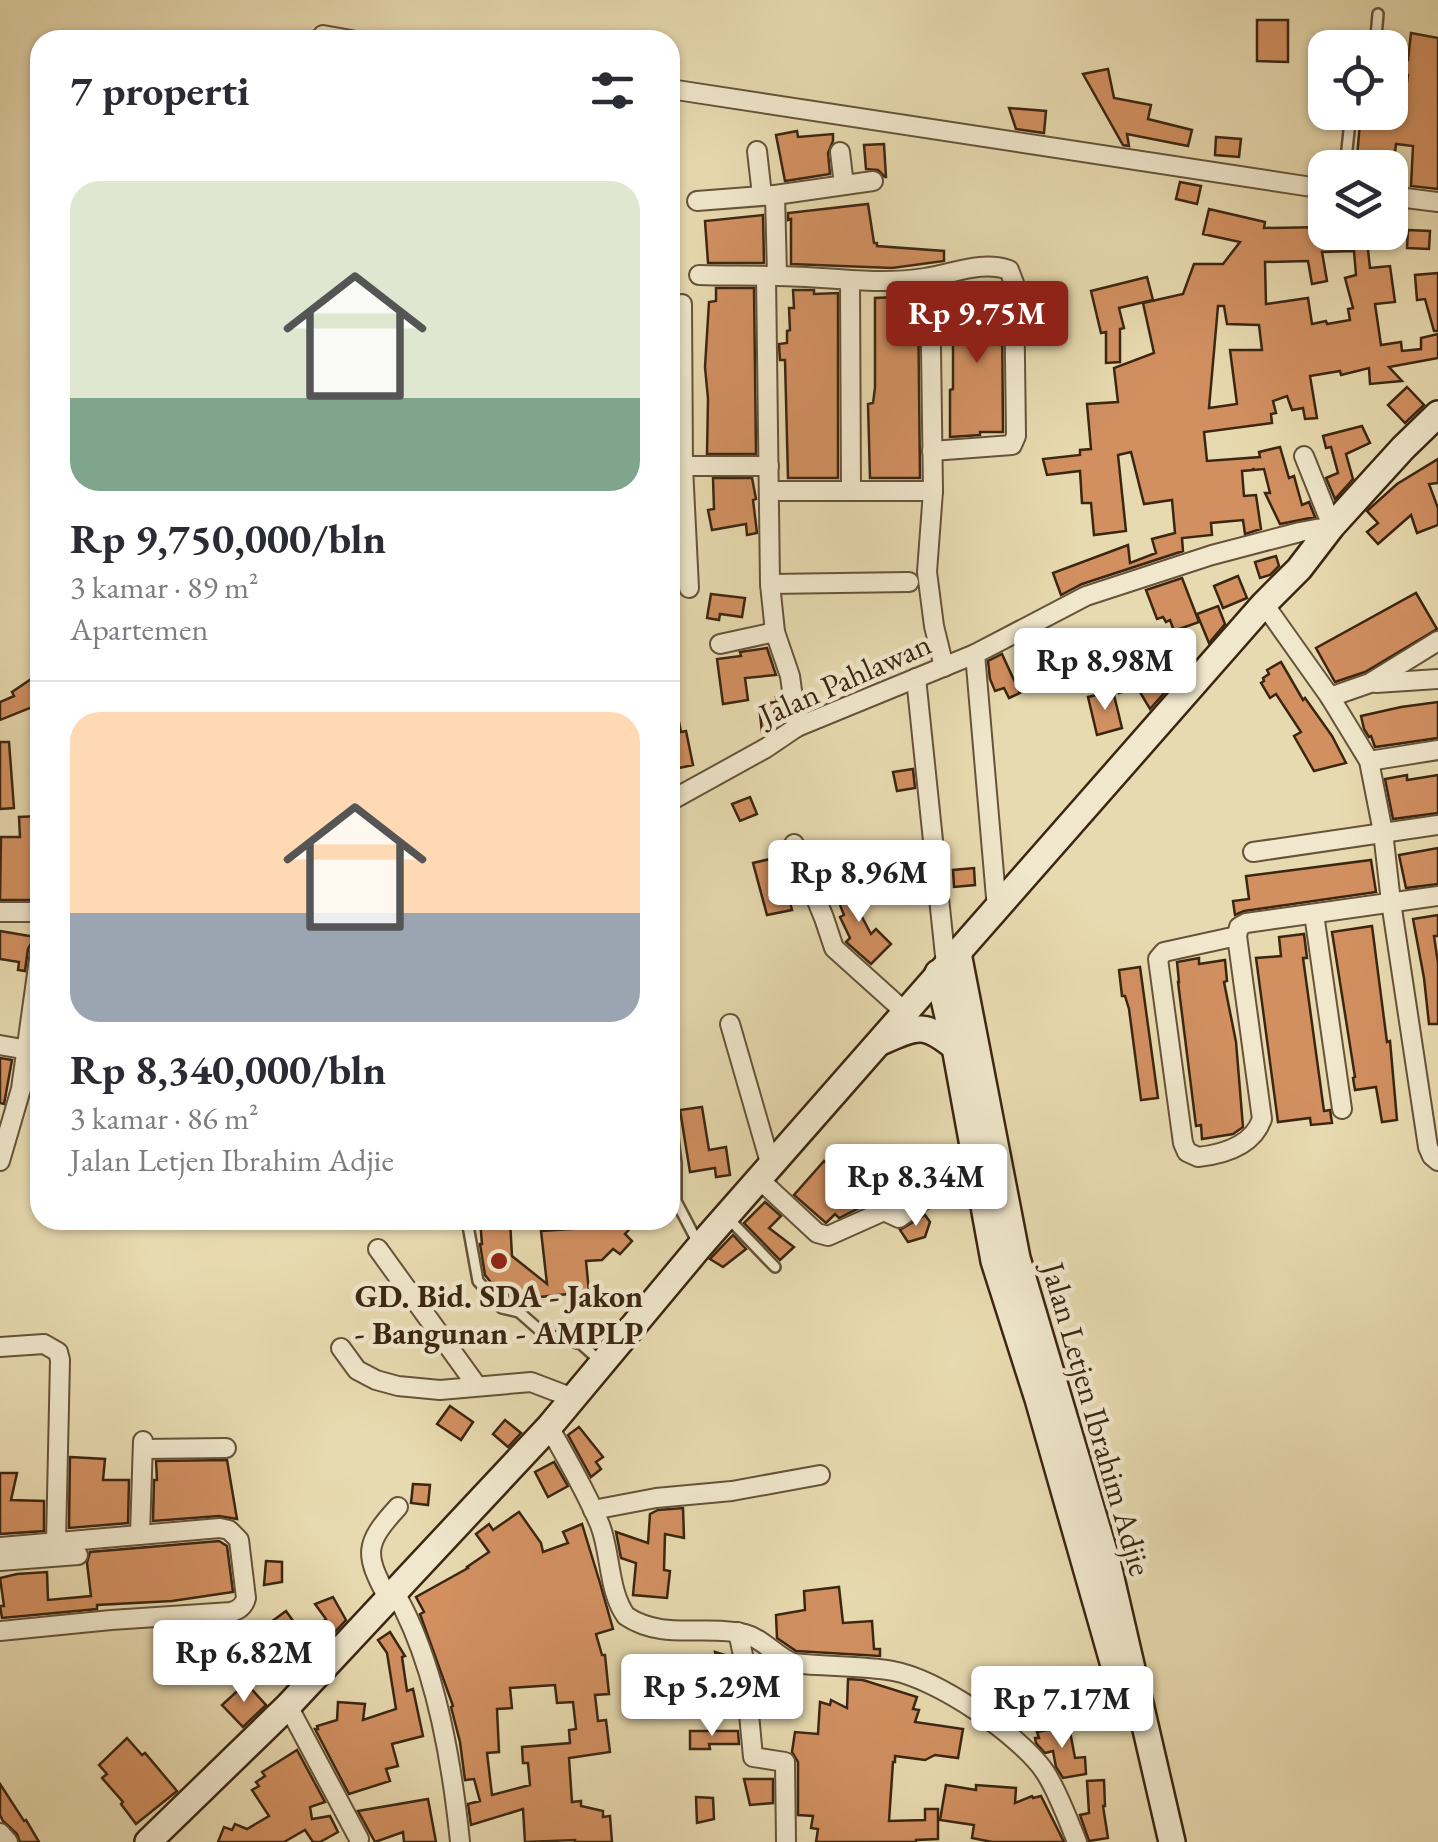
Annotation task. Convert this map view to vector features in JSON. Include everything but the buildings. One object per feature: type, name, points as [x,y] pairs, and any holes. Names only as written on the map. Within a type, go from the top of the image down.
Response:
[{"type":"street","points":[[680,91],[1308,186]]},
{"type":"street","points":[[757,151],[768,195],[771,276],[770,584],[775,632],[790,676],[797,727]]},
{"type":"street","points":[[840,152],[844,185]]},
{"type":"street","points":[[697,201],[874,180]]},
{"type":"street","points":[[1408,198],[1438,202]]},
{"type":"street","points":[[699,275],[899,281],[972,268],[1010,270],[1014,283],[1016,436],[1012,445],[932,451]]},
{"type":"street","points":[[930,278],[933,491],[927,572],[944,667]]},
{"type":"street","points":[[850,281],[851,491]]},
{"type":"street","points":[[680,316],[682,304]]},
{"type":"street","points":[[148,1842],[288,1706],[549,1427],[700,1246],[947,964],[1299,569],[1332,526],[1438,414]]},
{"type":"street","points":[[1304,456],[1332,526]]},
{"type":"street","points":[[680,467],[769,466]]},
{"type":"street","points":[[770,491],[933,491]]},
{"type":"street","points":[[680,504],[689,588]]},
{"type":"street","name":"Jalan Pahlawan","points":[[680,796],[797,727],[975,654],[1086,596],[1212,555],[1332,526]]},
{"type":"street","points":[[770,584],[910,582]]},
{"type":"street","points":[[1264,604],[1330,697],[1369,761],[1383,832],[1428,1147],[1438,1161]]},
{"type":"street","points":[[720,644],[775,632]]},
{"type":"street","points":[[1330,697],[1370,683],[1438,640]]},
{"type":"street","points":[[975,654],[997,909]]},
{"type":"street","points":[[916,678],[947,964]]},
{"type":"street","points":[[1370,683],[1438,679]]},
{"type":"street","points":[[1369,761],[1438,750]]},
{"type":"street","points":[[1253,852],[1438,825]]},
{"type":"street","points":[[794,844],[834,948],[906,1012]]},
{"type":"street","points":[[1237,936],[1164,952],[1157,963],[1183,1143],[1187,1152],[1198,1157],[1245,1142],[1257,1133],[1262,1119],[1237,936],[1240,927],[1246,923],[1438,896]]},
{"type":"street","points":[[0,912],[30,912]]},
{"type":"street","points":[[1314,914],[1342,1109]]},
{"type":"street","name":"Jalan Letjen Ibrahim Adjie","points":[[947,964],[955,1047],[994,1261],[1108,1638],[1156,1842]]},
{"type":"street","name":"Jalan Letjen Ibrahim Adjie","points":[[947,964],[1017,1258],[1108,1565],[1172,1842]]},
{"type":"street","points":[[730,1024],[765,1172],[818,1233],[828,1236],[884,1212],[899,1218],[946,1183],[977,1170]]},
{"type":"street","points":[[878,1043],[920,1028],[935,1031],[955,1047]]},
{"type":"street","points":[[0,1161],[21,1089],[30,1034]]},
{"type":"street","points":[[0,1045],[28,1050]]},
{"type":"street","points":[[378,1250],[476,1386]]},
{"type":"street","points":[[0,1347],[44,1344],[58,1352],[56,1542]]},
{"type":"street","points":[[341,1348],[357,1370],[376,1380],[440,1390],[531,1382],[573,1398]]},
{"type":"street","points":[[549,1427],[602,1530],[626,1616],[657,1630],[738,1632],[756,1637],[782,1659],[793,1663],[894,1671],[922,1680],[1009,1734],[1045,1773],[1078,1842]]},
{"type":"street","points":[[140,1535],[143,1445],[226,1448]]},
{"type":"street","points":[[593,1510],[820,1476]]},
{"type":"street","points":[[398,1507],[378,1528],[371,1558],[374,1574],[412,1621],[425,1658],[450,1767],[460,1842]]},
{"type":"street","points":[[0,1547],[220,1528],[229,1530],[239,1540],[246,1598],[244,1604],[230,1612],[0,1631]]},
{"type":"street","points":[[0,1561],[78,1555]]},
{"type":"street","points":[[738,1632],[753,1756],[785,1762],[786,1842]]},
{"type":"street","points":[[288,1706],[360,1841]]},
{"type":"lane","points":[[1377,30],[1378,14]]},
{"type":"lane","points":[[680,1208],[700,1246]]},
{"type":"lane","points":[[726,1216],[774,1268]]},
{"type":"lane","points":[[469,1230],[478,1281],[502,1308],[519,1312],[544,1334],[581,1344],[602,1363]]},
{"type":"place","name":"GD. Bid. SDA - Jakon - Bangunan - AMPLP","points":[[499,1261]]}]
